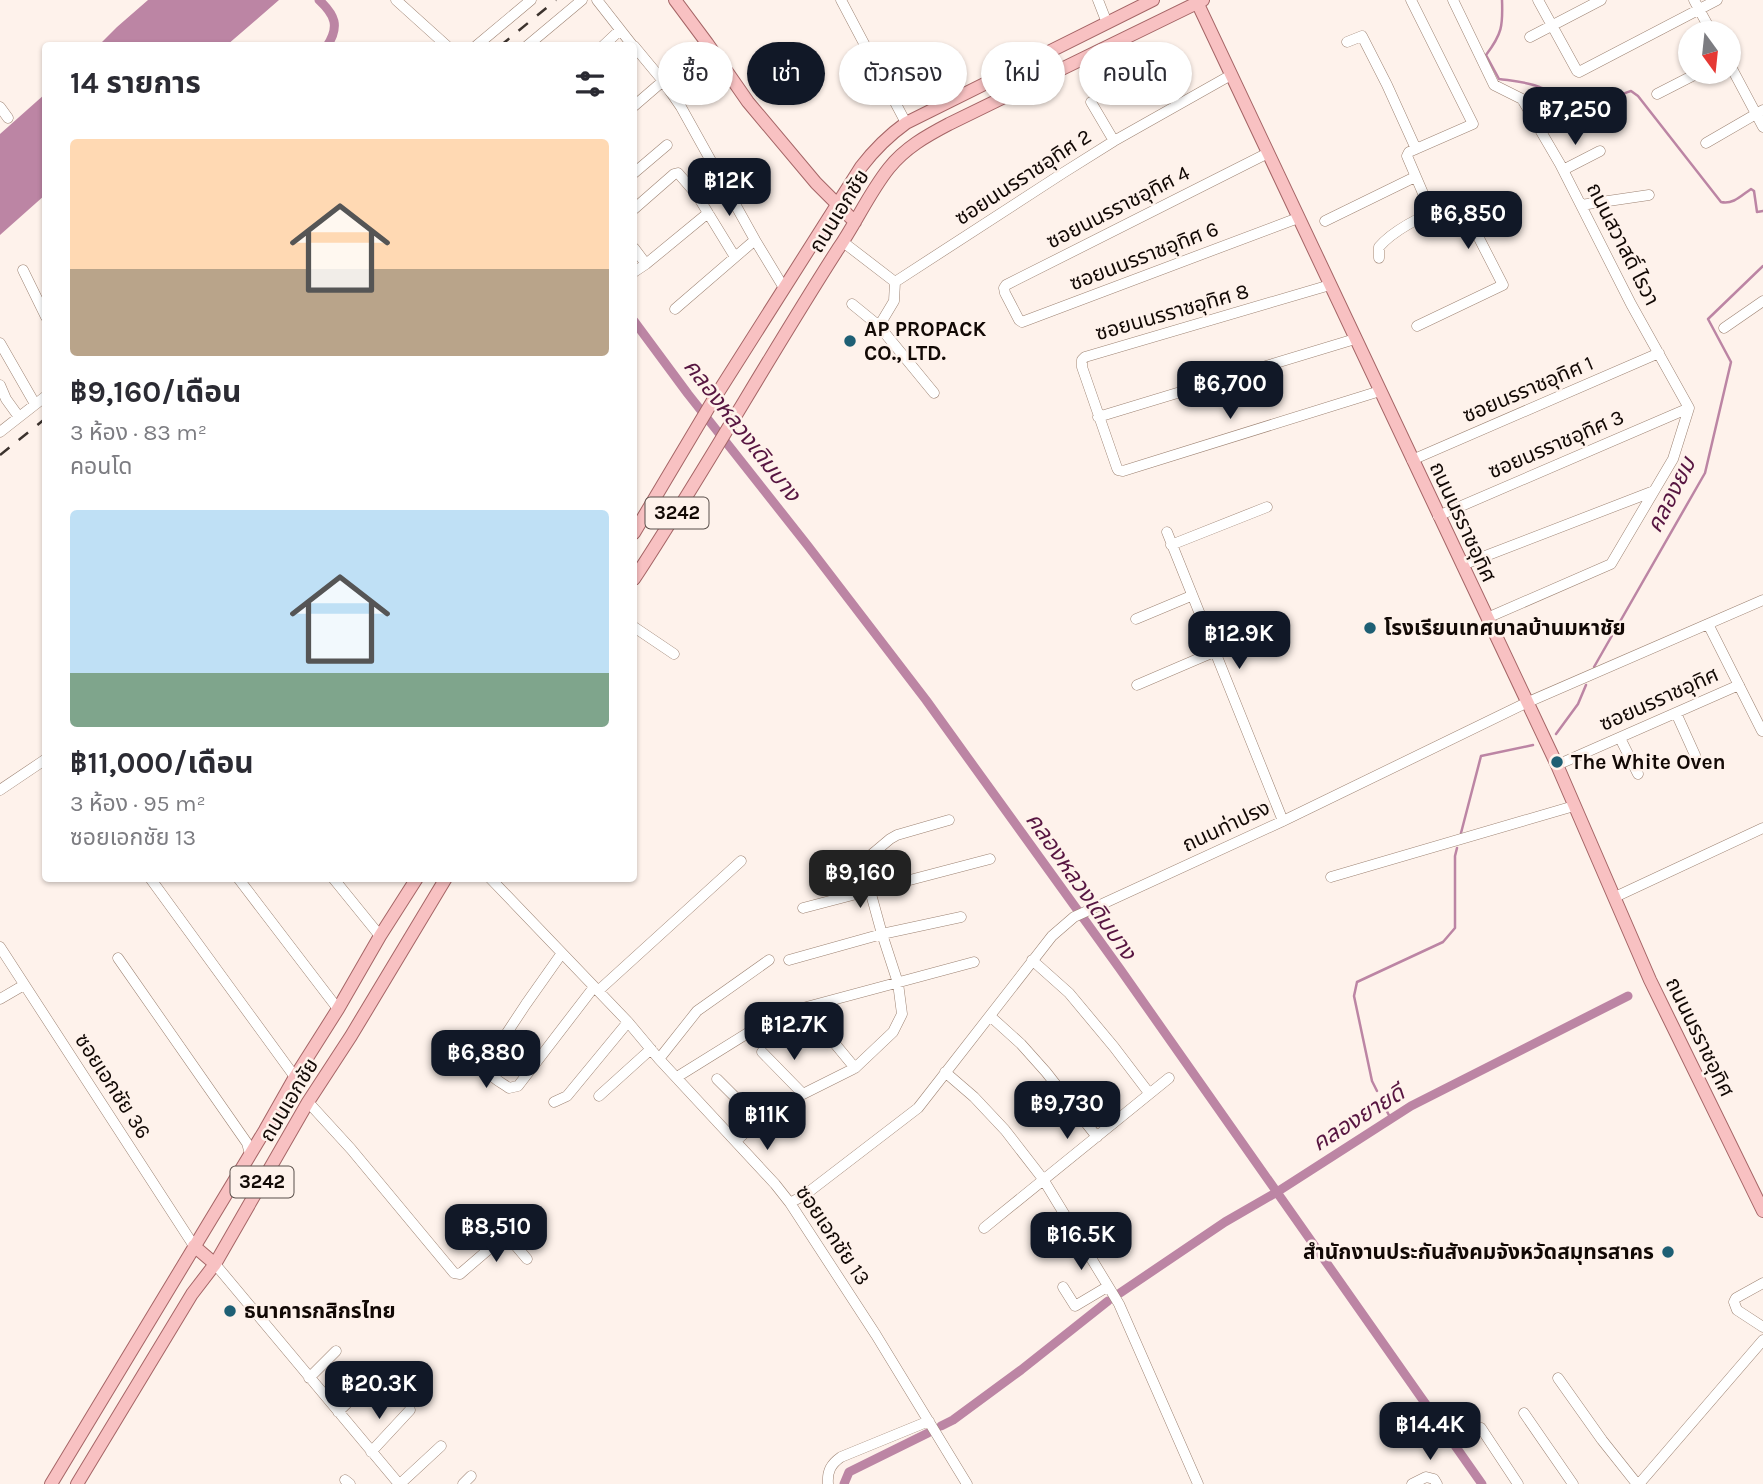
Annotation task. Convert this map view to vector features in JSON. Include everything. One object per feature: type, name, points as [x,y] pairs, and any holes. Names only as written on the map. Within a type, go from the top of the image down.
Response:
[{"type":"main road","points":[[674,0],[708,43],[748,102],[816,184],[855,222]]},
{"type":"main road","name":"ถนนเอกชัย","points":[[637,528],[712,402],[861,167],[890,134],[906,123],[1153,0]]},
{"type":"main road","name":"ถนนเอกชัย","points":[[637,574],[675,517],[888,168],[904,151],[925,137],[1199,1]]},
{"type":"main road","name":"ถนนนรราชอุทิศ","points":[[1199,1],[1298,218],[1557,765],[1650,980],[1763,1212]]},
{"type":"main road","name":"ถนนเอกชัย","points":[[51,1484],[414,882]]},
{"type":"main road","name":"ถนนเอกชัย","points":[[77,1484],[192,1294],[215,1264],[308,1101],[351,1036],[444,882]]},
{"type":"main road","points":[[194,1246],[215,1264]]},
{"type":"street","points":[[396,0],[443,42]]},
{"type":"street","points":[[481,42],[531,0]]},
{"type":"street","points":[[532,42],[582,0]]},
{"type":"street","points":[[597,0],[630,42]]},
{"type":"street","points":[[841,0],[906,123]]},
{"type":"street","points":[[1098,0],[1107,23]]},
{"type":"street","points":[[1410,0],[1473,124],[1409,152],[1407,156],[1431,212]]},
{"type":"street","name":"ถนนสวาสดิ์ ไรวา","points":[[1452,0],[1494,85],[1522,99],[1563,170],[1631,304],[1689,408]]},
{"type":"street","points":[[1538,0],[1577,71],[1582,72],[1717,0]]},
{"type":"street","points":[[1530,37],[1601,0]]},
{"type":"street","points":[[1694,0],[1705,21]]},
{"type":"street","points":[[607,42],[620,30]]},
{"type":"street","points":[[1347,42],[1362,36],[1416,149]]},
{"type":"street","points":[[637,51],[658,75]]},
{"type":"street","name":"ซอยนนรราชอุทิศ 2","points":[[895,282],[1114,141],[1231,75]]},
{"type":"street","points":[[1741,82],[1760,112],[1763,127]]},
{"type":"street","points":[[1657,94],[1678,83]]},
{"type":"street","points":[[637,100],[658,85]]},
{"type":"street","points":[[680,105],[784,288]]},
{"type":"street","points":[[1093,105],[1114,141]]},
{"type":"street","points":[[0,107],[8,118]]},
{"type":"street","points":[[1706,143],[1760,112]]},
{"type":"street","points":[[637,170],[667,145]]},
{"type":"street","points":[[1563,170],[1600,151]]},
{"type":"street","name":"ซอยนนรราชอุทิศ 4","points":[[1012,307],[1004,293],[1006,285],[1268,153]]},
{"type":"street","points":[[637,206],[678,173],[697,194],[734,257]]},
{"type":"street","points":[[697,194],[719,176]]},
{"type":"street","points":[[1325,221],[1415,177]]},
{"type":"street","points":[[1581,205],[1649,195]]},
{"type":"street","points":[[1379,258],[1378,251],[1383,243],[1431,212],[1460,201],[1503,285],[1417,326]]},
{"type":"street","points":[[637,270],[708,213]]},
{"type":"street","name":"ซอยนนรราชอุทิศ 6","points":[[1012,307],[1022,322],[1298,218]]},
{"type":"street","points":[[675,309],[755,240]]},
{"type":"street","points":[[843,242],[895,282],[894,301],[879,327]]},
{"type":"street","points":[[637,252],[646,264]]},
{"type":"street","points":[[23,270],[42,309]]},
{"type":"street","name":"ซอยนนรราชอุทิศ 8","points":[[1098,416],[1082,367],[1085,357],[1330,285]]},
{"type":"street","points":[[1724,328],[1763,301]]},
{"type":"street","points":[[852,304],[879,327],[933,393]]},
{"type":"street","points":[[1355,339],[1098,416],[1117,468],[1121,471],[1380,391]]},
{"type":"street","points":[[0,343],[35,404]]},
{"type":"street","name":"ซอยนรราชอุทิศ 1","points":[[1412,460],[1659,353]]},
{"type":"street","points":[[0,385],[19,417]]},
{"type":"street","points":[[0,432],[42,399]]},
{"type":"street","points":[[1487,618],[1611,564],[1673,459],[1689,408]]},
{"type":"street","name":"ซอยนรราชอุทิศ 3","points":[[1438,516],[1689,408]]},
{"type":"street","points":[[1462,565],[1654,491]]},
{"type":"street","points":[[1171,545],[1267,506]]},
{"type":"street","points":[[1167,533],[1283,821]]},
{"type":"street","points":[[1136,619],[1191,596]]},
{"type":"street","name":"ถนนท่าปรง","points":[[790,1203],[806,1194],[918,1108],[1032,960],[1052,936],[1074,917],[1283,821],[1526,702],[1763,600]]},
{"type":"street","points":[[1708,624],[1762,731]]},
{"type":"street","points":[[637,629],[674,654]]},
{"type":"street","points":[[1137,685],[1214,652]]},
{"type":"street","name":"ซอยนรราชอุทิศ","points":[[1557,765],[1739,685]]},
{"type":"street","points":[[1676,713],[1695,755]]},
{"type":"street","points":[[1620,738],[1638,774]]},
{"type":"street","points":[[0,790],[42,763]]},
{"type":"street","points":[[1331,877],[1574,806]]},
{"type":"street","points":[[736,1141],[754,1124],[803,1094],[855,1068],[893,1032],[900,1019],[902,1006],[863,865],[866,858],[897,835],[949,820]]},
{"type":"street","points":[[1615,897],[1763,828]]},
{"type":"street","points":[[803,908],[990,859]]},
{"type":"street","points":[[562,953],[489,1060],[488,1072],[509,1088],[518,1086],[596,989],[740,861]]},
{"type":"street","points":[[153,882],[295,1077]]},
{"type":"street","points":[[241,882],[338,1009]]},
{"type":"street","points":[[336,882],[380,936]]},
{"type":"street","name":"ซอยเอกชัย 13","points":[[494,882],[628,1022],[790,1203],[876,1335],[967,1484]]},
{"type":"street","points":[[789,960],[882,934],[961,917]]},
{"type":"street","name":"ซอยเอกชัย 36","points":[[0,947],[194,1246]]},
{"type":"street","points":[[118,958],[247,1143],[250,1154]]},
{"type":"street","points":[[659,1059],[697,1011],[769,960]]},
{"type":"street","points":[[1032,960],[1069,993],[1149,1093]]},
{"type":"street","points":[[799,1009],[974,962]]},
{"type":"street","points":[[0,999],[24,985]]},
{"type":"street","points":[[677,1077],[788,1008]]},
{"type":"street","points":[[990,1016],[1021,1044],[1046,1072],[1097,1137]]},
{"type":"street","points":[[554,1102],[567,1096],[628,1022]]},
{"type":"street","points":[[826,1033],[855,1068]]},
{"type":"street","points":[[599,1096],[651,1049]]},
{"type":"street","points":[[762,1052],[803,1094]]},
{"type":"street","points":[[945,1072],[974,1097],[1044,1179],[1119,1304],[1198,1484]]},
{"type":"street","points":[[984,1228],[1169,1078]]},
{"type":"street","points":[[717,1079],[754,1124]]},
{"type":"street","points":[[308,1101],[454,1273],[460,1274],[518,1224]]},
{"type":"street","points":[[506,1234],[527,1259]]},
{"type":"street","points":[[215,1264],[400,1484],[441,1446]]},
{"type":"street","points":[[1763,1283],[1736,1298],[1734,1302],[1737,1310],[1763,1326]]},
{"type":"street","points":[[1063,1287],[1075,1306],[1108,1287]]},
{"type":"street","points":[[1558,1378],[1602,1440],[1638,1484],[1763,1340]]},
{"type":"street","points":[[309,1378],[336,1351]]},
{"type":"street","points":[[338,1412],[366,1385]]},
{"type":"street","points":[[371,1452],[410,1410]]},
{"type":"street","points":[[1524,1413],[1573,1484]]},
{"type":"street","points":[[828,1484],[827,1475],[831,1465],[841,1457],[929,1421]]},
{"type":"street","points":[[1481,1428],[1518,1484]]},
{"type":"street","points":[[1412,1484],[1429,1477],[1437,1484]]},
{"type":"shaded area","points":[[148,0],[279,0],[230,42],[102,42]]},
{"type":"shaded area","points":[[42,97],[42,198],[0,235],[0,134]]},
{"type":"waterway","points":[[319,0],[334,21],[329,42]]},
{"type":"waterway","name":"คลองยม","points":[[1502,0],[1500,29],[1486,55],[1499,79],[1537,86],[1575,106],[1589,109],[1597,108],[1631,91],[1638,96],[1721,202],[1733,201],[1751,189],[1754,191],[1757,212],[1763,211]]},
{"type":"waterway","name":"คลองยม","points":[[1594,667],[1705,473],[1731,362],[1708,319],[1763,266]]},
{"type":"waterway","name":"คลองหลวงเดิมบาง","points":[[637,325],[926,700],[1120,969],[1482,1484]]},
{"type":"waterway","name":"คลองยม","points":[[1556,734],[1578,704],[1586,685]]},
{"type":"waterway","name":"คลองยม","points":[[1461,833],[1481,756],[1533,745]]},
{"type":"waterway","name":"คลองยม","points":[[1377,1091],[1372,1081],[1354,996],[1357,982],[1443,942],[1455,928],[1457,848]]},
{"type":"waterway","name":"คลองยายดี","points":[[1120,1293],[1225,1222],[1411,1106],[1628,996]]},
{"type":"waterway","name":"คลองยม","points":[[1383,1104],[1391,1119]]},
{"type":"waterway","name":"คลองยายดี","points":[[941,1426],[1021,1370],[1108,1301]]},
{"type":"waterway","name":"คลองยายดี","points":[[844,1484],[849,1472],[928,1433]]},
{"type":"railway","points":[[505,42],[556,0]]},
{"type":"railway","points":[[0,455],[42,421]]},
{"type":"place","name":"AP PROPACK CO., LTD.","points":[[850,341]]},
{"type":"place","name":"โรงเรียนเทศบาลบ้านมหาชัย","points":[[1370,628]]},
{"type":"place","name":"The White Oven","points":[[1557,762]]},
{"type":"place","name":"สำนักงานประกันสังคมจังหวัดสมุทรสาคร","points":[[1668,1252]]},
{"type":"place","name":"ธนาคารกสิกรไทย","points":[[230,1311]]}]
